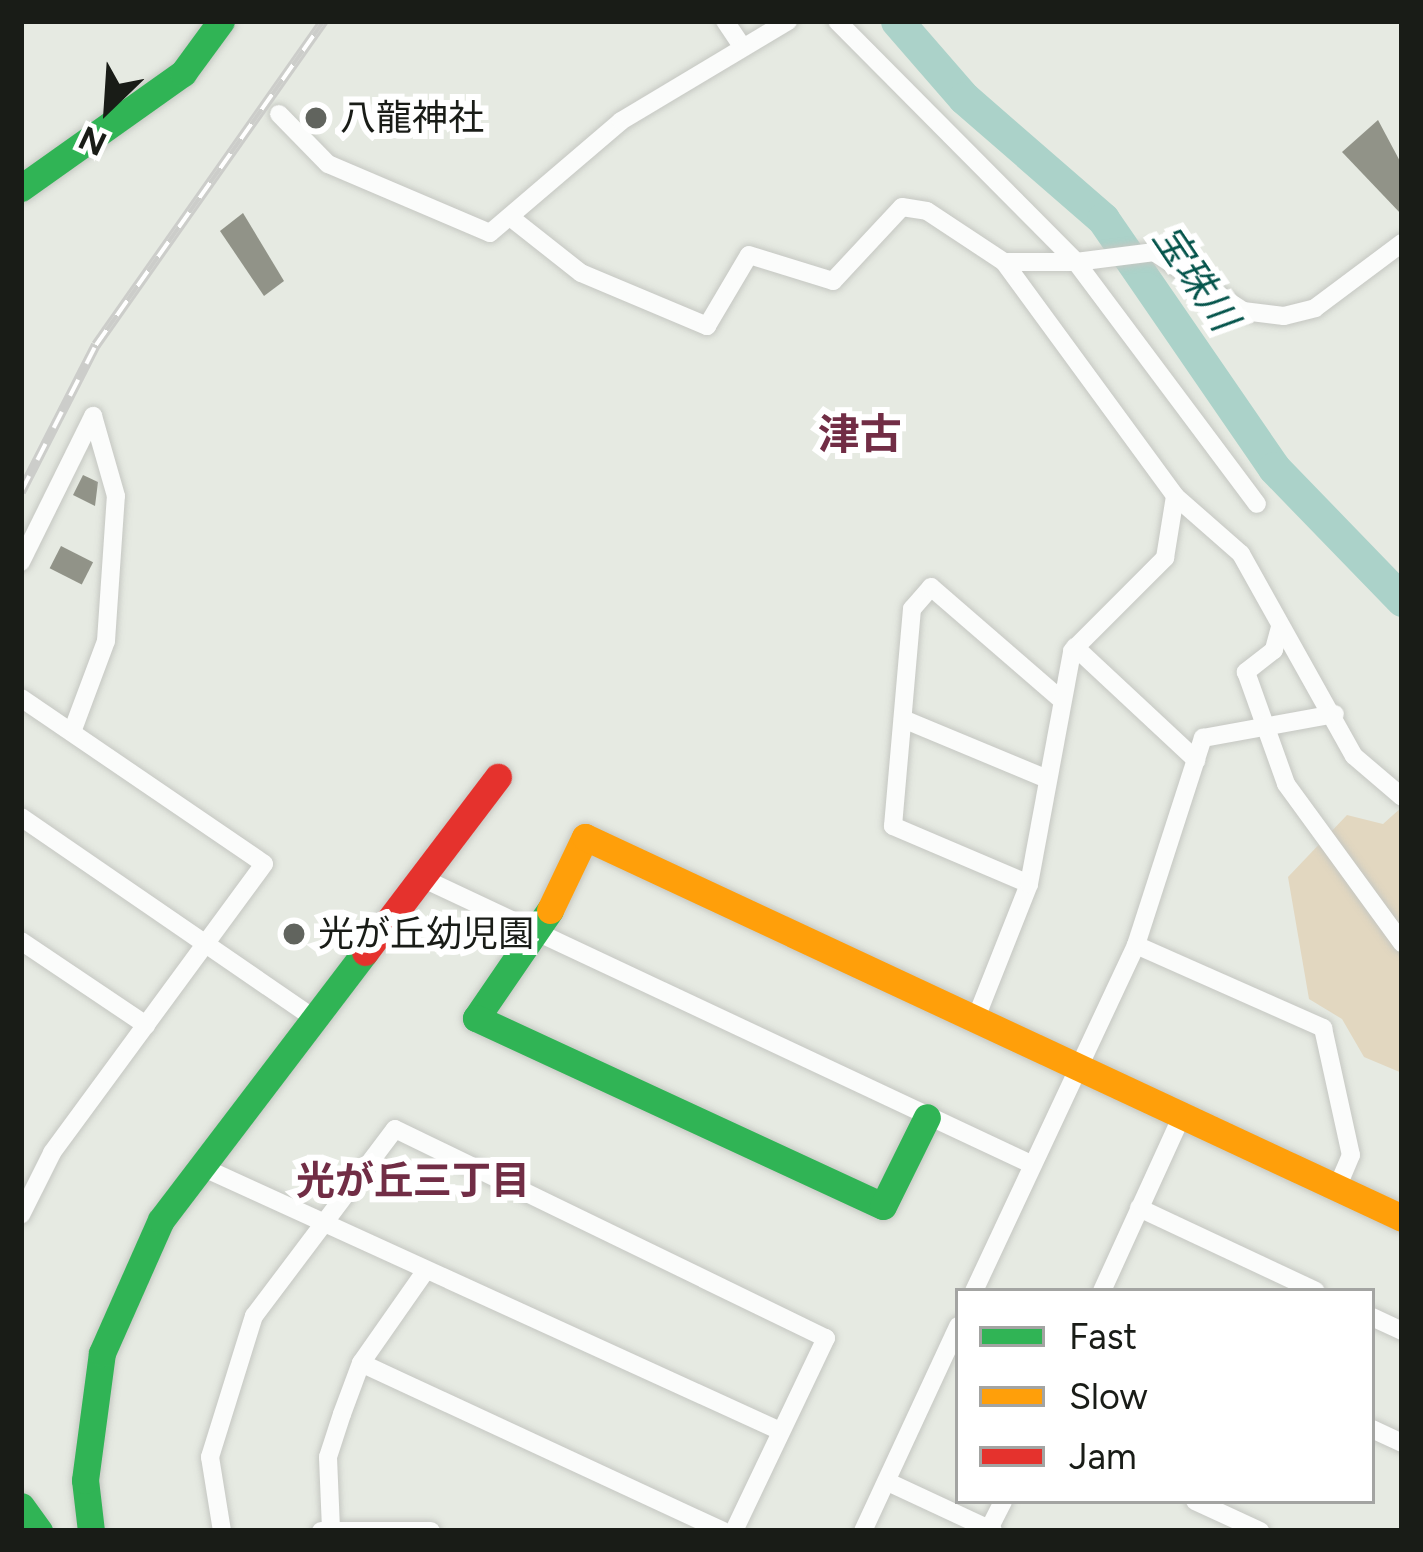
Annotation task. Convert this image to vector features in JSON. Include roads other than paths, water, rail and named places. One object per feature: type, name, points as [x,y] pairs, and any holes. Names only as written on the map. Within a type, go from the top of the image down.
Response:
[{"type":"street","points":[[21,188],[183,73],[221,21]]},
{"type":"street","points":[[725,21],[739,42]]},
{"type":"street","points":[[279,115],[328,164],[490,233],[621,121],[739,42],[788,21]]},
{"type":"street","points":[[836,21],[1085,262],[1257,504]]},
{"type":"street","points":[[510,217],[580,273],[707,326],[749,256],[833,281],[902,207],[927,211],[1004,262],[1175,496],[1241,554],[1335,714],[1354,756],[1402,796]]},
{"type":"street","points":[[1004,262],[1085,262],[1154,252],[1243,310],[1284,316],[1315,308],[1402,243]]},
{"type":"street","points":[[21,562],[93,416],[116,496],[106,640],[71,732]]},
{"type":"street","points":[[976,1018],[1029,884],[1059,698],[1076,647],[1165,558],[1175,496]]},
{"type":"street","points":[[1029,884],[893,826],[912,609],[931,587],[1059,698]]},
{"type":"street","points":[[1280,627],[1274,650],[1246,672],[1286,784],[1402,943]]},
{"type":"street","points":[[1076,647],[1196,760]]},
{"type":"street","points":[[21,698],[264,864],[23,1203]]},
{"type":"street","points":[[975,1288],[1136,945],[1203,738],[1335,714]]},
{"type":"street","points":[[903,719],[1047,779]]},
{"type":"street","points":[[91,1531],[86,1480],[102,1353],[161,1220],[498,777]]},
{"type":"street","points":[[21,817],[315,1019]]},
{"type":"street","points":[[927,1117],[883,1206],[476,1018],[539,932],[585,837],[1402,1218]]},
{"type":"street","points":[[422,878],[1031,1165]]},
{"type":"street","points":[[21,941],[146,1025]]},
{"type":"street","points":[[1136,945],[1323,1028],[1351,1156],[1336,1187]]},
{"type":"street","points":[[1103,1288],[1180,1118]]},
{"type":"street","points":[[222,1531],[210,1457],[221,1394],[254,1316],[320,1218],[395,1129],[826,1338],[778,1430],[734,1531]]},
{"type":"street","points":[[202,1167],[778,1430]]},
{"type":"street","points":[[1139,1208],[1310,1288]]},
{"type":"street","points":[[426,1270],[361,1363],[328,1457],[326,1530],[430,1531]]},
{"type":"street","points":[[863,1531],[955,1333]]},
{"type":"street","points":[[361,1363],[723,1531]]},
{"type":"street","points":[[888,1482],[991,1530]]},
{"type":"street","points":[[1202,1504],[1260,1531]]},
{"type":"street","points":[[21,1507],[39,1531]]},
{"type":"waterway","name":"宝珠川","points":[[897,21],[964,98],[1103,219],[1274,468],[1402,600]]},
{"type":"railway","points":[[21,492],[96,345],[324,21]]},
{"type":"place","name":"八龍神社","points":[[316,118]]},
{"type":"place","name":"光が丘幼児園","points":[[294,934]]},
{"type":"district","name":"津古","points":[[860,435]]},
{"type":"district","name":"光が丘三丁目","points":[[413,1181]]}]
